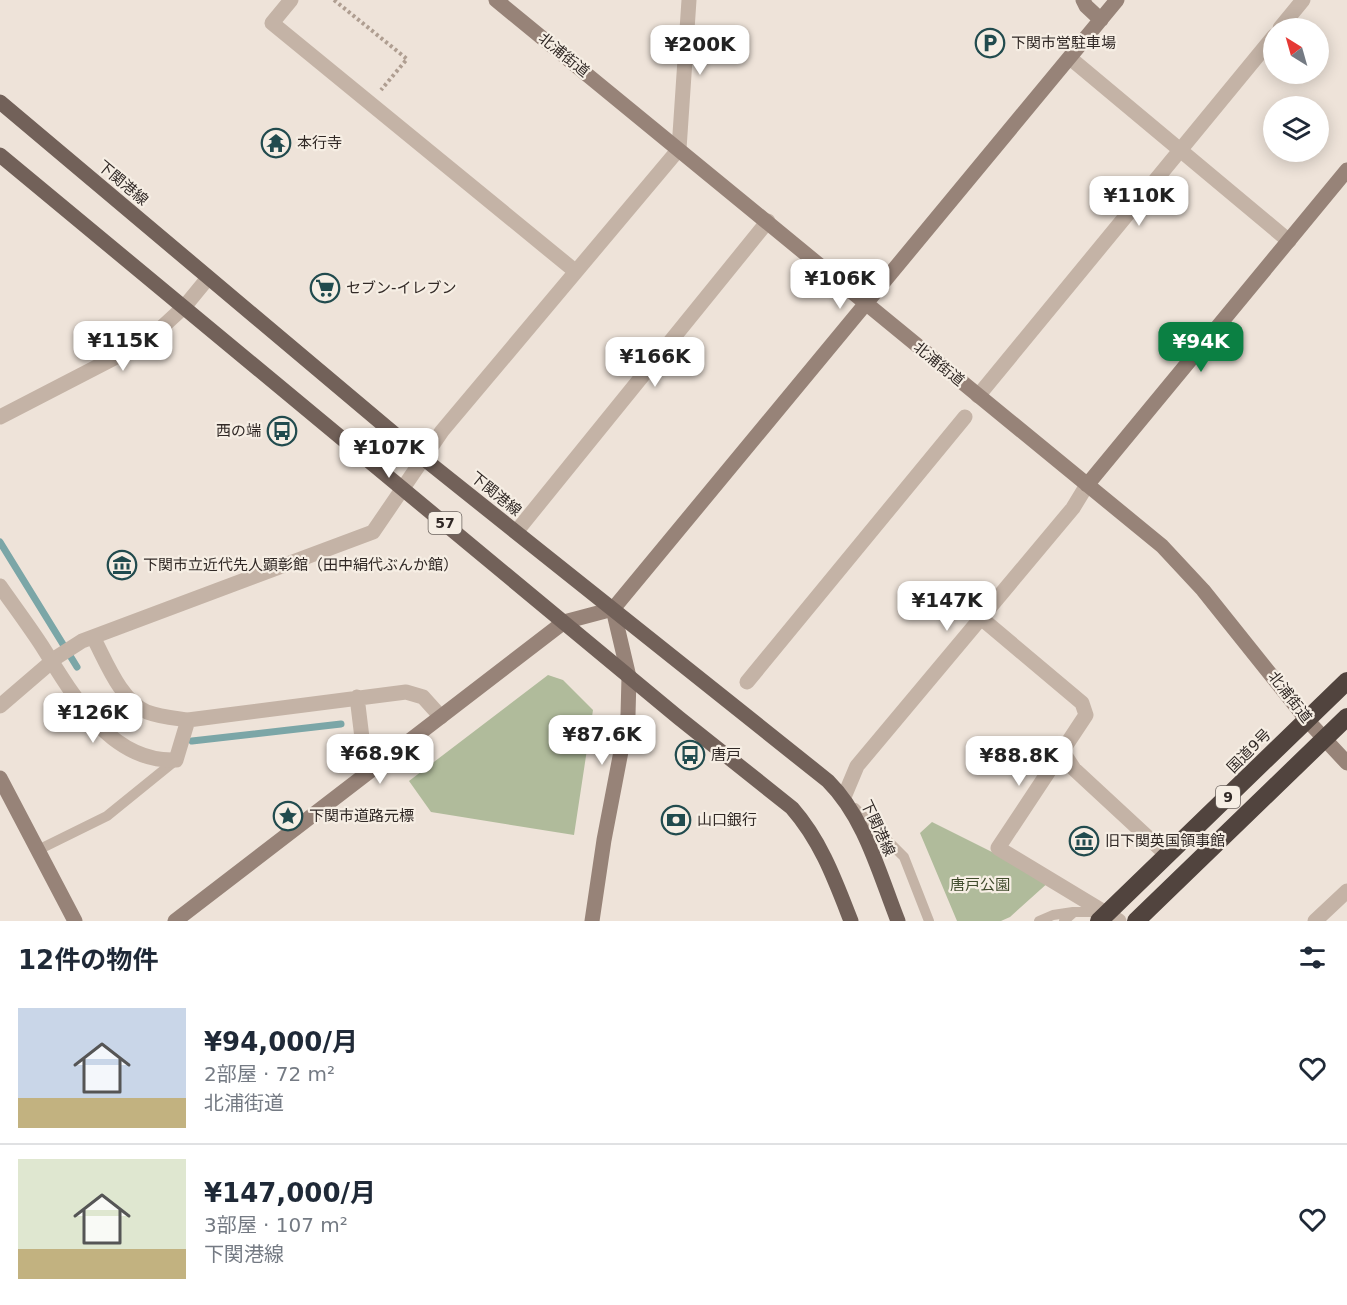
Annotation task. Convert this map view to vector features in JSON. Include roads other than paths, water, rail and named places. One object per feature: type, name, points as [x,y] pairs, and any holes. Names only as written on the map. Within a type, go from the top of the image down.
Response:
[{"type":"highway","name":"国道9号","points":[[1109,918],[1168,856],[1347,681]]},
{"type":"highway","name":"9","points":[[1136,921],[1347,717]]},
{"type":"main road","name":"下関港線","points":[[0,102],[423,458],[828,781],[844,797],[865,838],[898,921]]},
{"type":"main road","name":"57","points":[[0,155],[630,677],[792,808],[807,825],[820,846],[851,921]]},
{"type":"street","points":[[291,0],[272,23],[575,271]]},
{"type":"street","name":"北浦街道","points":[[496,0],[768,221],[1177,560],[1307,720],[1347,763]]},
{"type":"street","points":[[0,706],[54,660],[88,639],[373,532],[423,458],[575,271],[679,149],[689,0]]},
{"type":"street","points":[[1083,0],[1101,20]]},
{"type":"street","points":[[175,921],[564,622],[613,609],[1118,0]]},
{"type":"street","points":[[1288,18],[1303,0]]},
{"type":"street","points":[[978,396],[1263,50]]},
{"type":"street","points":[[1070,58],[1289,241]]},
{"type":"street","points":[[844,797],[857,766],[1073,508],[1087,485],[1347,170]]},
{"type":"street","points":[[516,532],[768,221]]},
{"type":"street","points":[[0,417],[147,341],[185,306],[208,278]]},
{"type":"street","points":[[747,682],[965,417]]},
{"type":"street","points":[[0,586],[54,660],[82,706],[111,737],[142,755],[160,761],[176,760],[188,720]]},
{"type":"street","points":[[592,921],[604,840],[628,715],[630,677],[613,609]]},
{"type":"street","points":[[981,618],[1082,703],[1086,715],[998,848],[1109,918]]},
{"type":"street","points":[[88,639],[133,701],[144,711],[188,720],[357,698],[416,693],[441,717]]},
{"type":"street","points":[[357,698],[362,738],[377,766]]},
{"type":"street","points":[[1063,752],[1074,769],[1168,856]]},
{"type":"street","points":[[0,778],[75,921]]},
{"type":"street","points":[[1315,921],[1347,891]]},
{"type":"lane","points":[[38,850],[107,816],[176,760]]},
{"type":"lane","points":[[844,797],[904,857],[929,921]]},
{"type":"lane","points":[[1064,921],[1074,912]]},
{"type":"lane","points":[[1039,921],[1053,915],[1074,912],[1109,918]]},
{"type":"waterway","points":[[0,542],[77,667]]},
{"type":"waterway","points":[[192,741],[341,724]]},
{"type":"place","name":"下関市営駐車場","points":[[990,43]]},
{"type":"place","name":"本行寺","points":[[276,143]]},
{"type":"place","name":"セブン-イレブン","points":[[325,288]]},
{"type":"place","name":"西の端","points":[[282,431]]},
{"type":"place","name":"下関市立近代先人顕彰館（田中絹代ぶんか館）","points":[[122,565]]},
{"type":"place","name":"唐戸","points":[[690,755]]},
{"type":"place","name":"下関市道路元標","points":[[288,816]]},
{"type":"place","name":"山口銀行","points":[[676,820]]},
{"type":"place","name":"旧下関英国領事館","points":[[1084,841]]},
{"type":"park label","name":"唐戸公園","points":[[980,885]]}]
